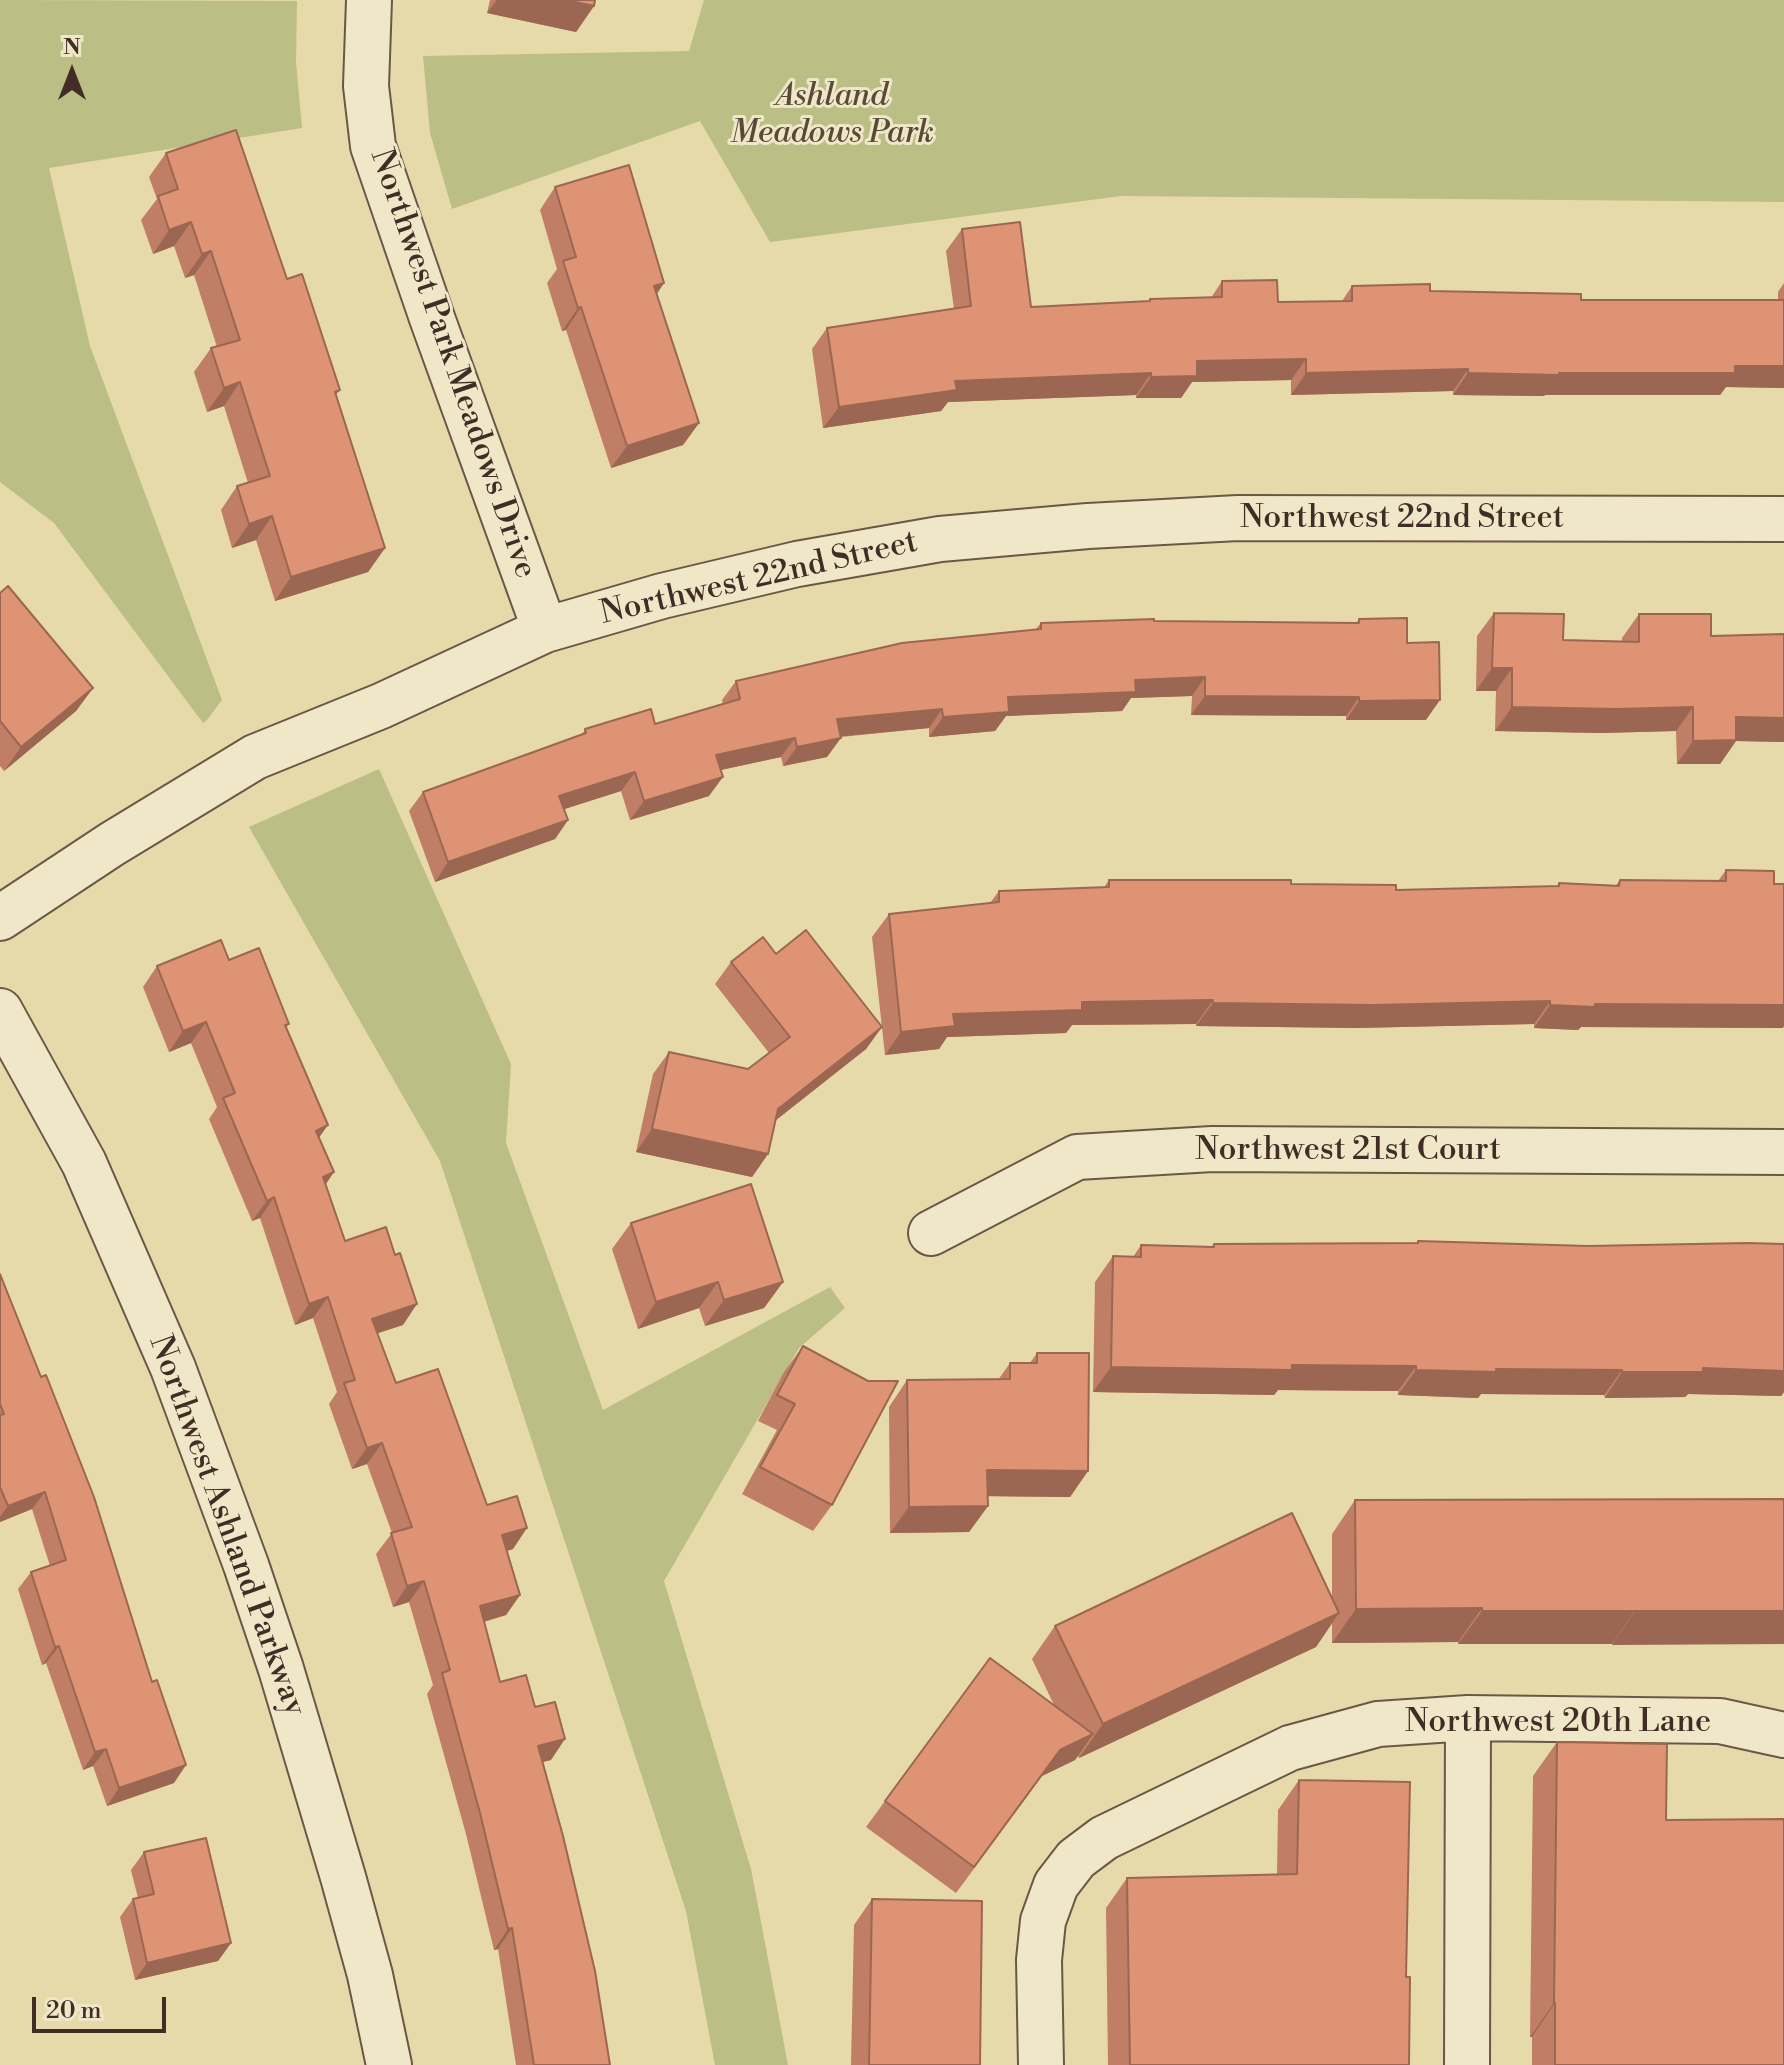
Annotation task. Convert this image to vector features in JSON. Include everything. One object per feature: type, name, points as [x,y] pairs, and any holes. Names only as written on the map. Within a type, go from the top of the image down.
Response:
[{"type":"street","name":"Northwest Park Meadows Drive","points":[[369,0],[366,86],[373,146],[545,630]]},
{"type":"street","name":"Northwest 22nd Street","points":[[0,918],[112,844],[255,757],[381,706],[545,630],[662,596],[797,564],[940,539],[1088,526],[1238,518],[1784,519]]},
{"type":"street","name":"Northwest Ashland Parkway","points":[[0,1011],[84,1163],[173,1368],[241,1551],[281,1669],[343,1877],[370,1975],[389,2065]]},
{"type":"street","name":"Northwest 21st Court","points":[[931,1233],[1077,1157],[1212,1149],[1784,1152]]},
{"type":"street","name":"Northwest 20th Lane","points":[[1041,2065],[1039,1960],[1043,1921],[1056,1885],[1076,1859],[1104,1838],[1290,1748],[1378,1724],[1468,1718],[1720,1721],[1784,1735]]},
{"type":"street","points":[[1467,2065],[1468,1718]]},
{"type":"green space","points":[[0,0],[297,1],[296,62],[302,128],[49,168],[90,346],[222,700],[203,723],[54,523],[0,482]]},
{"type":"green space","name":"Ashland Meadows Park","points":[[704,0],[1784,0],[1784,202],[1121,196],[770,242],[700,121],[452,209],[430,133],[423,56],[689,51]]},
{"type":"green space","points":[[379,769],[511,1064],[506,1143],[603,1410],[830,1287],[845,1308],[799,1348],[664,1581],[751,1869],[788,2065],[715,2065],[686,1911],[440,1161],[249,827]]},
{"type":"building","points":[[566,0],[595,0],[594,6]]},
{"type":"building","points":[[236,130],[287,279],[302,274],[340,390],[335,392],[385,548],[291,577],[272,516],[249,524],[237,486],[270,476],[240,382],[224,388],[211,348],[240,340],[211,251],[202,254],[191,222],[169,230],[158,196],[178,189],[166,153]]},
{"type":"building","points":[[629,165],[664,283],[654,286],[699,423],[627,446],[563,261],[576,257],[555,187]]},
{"type":"building","points":[[1020,222],[1031,307],[1222,297],[1222,281],[1277,280],[1278,302],[1352,301],[1352,286],[1430,284],[1430,291],[1581,294],[1581,300],[1784,300],[1784,366],[1735,366],[1735,373],[1559,375],[1468,373],[1468,369],[1306,373],[1306,359],[1197,361],[1197,376],[1151,377],[1151,373],[955,381],[957,390],[839,407],[827,328],[971,306],[962,229]]},
{"type":"building","points":[[8,586],[93,688],[21,747],[0,721],[0,593]]},
{"type":"building","points":[[1494,613],[1564,614],[1563,640],[1639,642],[1639,614],[1711,614],[1711,636],[1784,634],[1784,718],[1736,717],[1736,740],[1693,741],[1693,707],[1512,707],[1512,668],[1492,668]]},
{"type":"building","points":[[1407,618],[1407,643],[1439,642],[1440,700],[1205,696],[1205,677],[1135,680],[1136,692],[1008,697],[1009,712],[943,717],[942,709],[837,719],[841,738],[797,747],[795,738],[716,755],[723,777],[644,801],[635,772],[559,796],[568,820],[448,862],[423,792],[586,733],[585,729],[651,709],[655,724],[740,699],[736,681],[902,643],[1041,629],[1041,623],[1154,619],[1359,623],[1359,619]]},
{"type":"building","points":[[1726,870],[1774,871],[1774,884],[1784,884],[1784,1005],[1595,1004],[1594,1007],[1550,1005],[1550,1001],[1373,1005],[1213,1003],[1213,1000],[1082,1002],[1082,1010],[953,1014],[955,1026],[901,1032],[889,914],[999,902],[999,891],[1109,887],[1109,880],[1291,880],[1291,884],[1396,885],[1396,890],[1559,886],[1559,883],[1619,886],[1620,880],[1726,881]]},
{"type":"building","points":[[806,930],[882,1027],[778,1109],[768,1154],[652,1129],[669,1052],[748,1069],[790,1037],[731,962],[763,937],[776,954]]},
{"type":"building","points":[[221,940],[229,960],[259,948],[289,1024],[285,1025],[328,1125],[316,1131],[334,1172],[323,1177],[345,1241],[386,1227],[395,1255],[400,1253],[417,1304],[372,1319],[396,1383],[438,1369],[487,1505],[517,1496],[527,1528],[502,1535],[520,1595],[480,1606],[500,1682],[526,1675],[535,1707],[555,1702],[565,1739],[538,1746],[595,1971],[610,2065],[534,2065],[512,1928],[508,1929],[442,1673],[450,1670],[424,1581],[407,1586],[391,1533],[412,1527],[382,1443],[367,1448],[344,1383],[355,1380],[328,1297],[309,1304],[274,1197],[267,1201],[223,1098],[235,1093],[206,1022],[183,1031],[157,966]]},
{"type":"building","points":[[751,1184],[783,1282],[724,1300],[718,1282],[656,1302],[631,1223]]},
{"type":"building","points":[[1418,1241],[1588,1246],[1784,1244],[1784,1371],[1703,1368],[1703,1372],[1496,1369],[1496,1372],[1416,1370],[1416,1366],[1292,1365],[1292,1370],[1111,1367],[1113,1256],[1141,1257],[1141,1245],[1214,1247],[1214,1244]]},
{"type":"building","points":[[0,1274],[41,1377],[46,1375],[94,1497],[152,1682],[157,1680],[186,1765],[119,1788],[106,1749],[95,1752],[59,1646],[55,1647],[31,1572],[66,1560],[45,1492],[8,1506],[0,1487],[0,1415],[4,1414],[0,1404]]},
{"type":"building","points":[[803,1346],[868,1381],[898,1381],[832,1505],[760,1467],[795,1404],[777,1395]]},
{"type":"building","points":[[1037,1353],[1089,1353],[1088,1471],[987,1470],[988,1506],[909,1507],[907,1380],[1010,1379],[1010,1363],[1037,1363]]},
{"type":"building","points":[[1784,1499],[1784,1611],[1356,1609],[1355,1500]]},
{"type":"building","points":[[1292,1513],[1339,1613],[1103,1724],[1055,1626]]},
{"type":"building","points":[[990,1658],[1093,1734],[1060,1750],[974,1867],[885,1801]]},
{"type":"building","points":[[1557,1742],[1667,1744],[1666,1820],[1784,1819],[1784,2065],[1555,2065]]},
{"type":"building","points":[[1299,1780],[1410,1782],[1406,1977],[1410,1977],[1409,2065],[1130,2065],[1127,1878],[1297,1874]]},
{"type":"building","points":[[206,1838],[231,1943],[147,1963],[133,1899],[154,1894],[144,1852]]},
{"type":"building","points":[[872,1899],[982,1901],[980,2065],[869,2065]]}]
